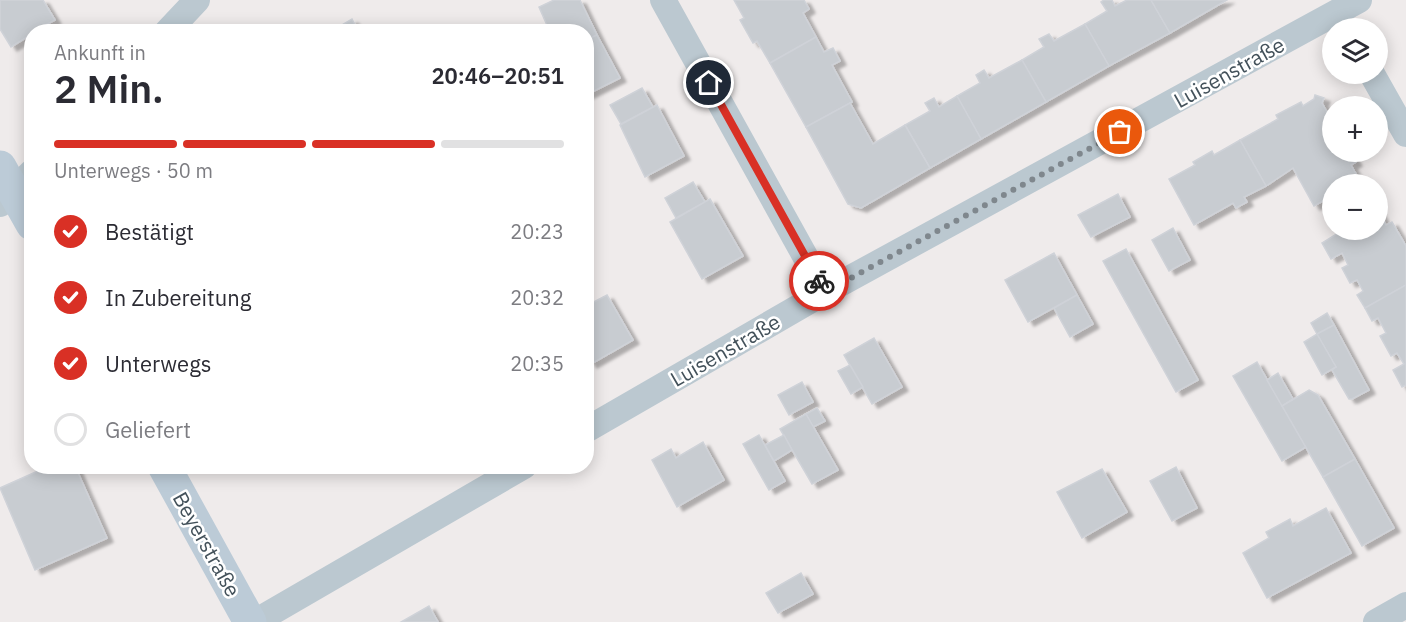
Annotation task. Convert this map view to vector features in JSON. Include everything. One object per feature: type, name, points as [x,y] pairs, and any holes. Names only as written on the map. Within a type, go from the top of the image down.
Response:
[{"type":"street","points":[[174,24],[197,0]]},
{"type":"street","points":[[663,0],[825,292]]},
{"type":"street","name":"Luisenstraße","points":[[594,425],[825,292],[1338,14],[1359,0]]},
{"type":"street","points":[[1378,84],[1406,134]]},
{"type":"street","points":[[11,183],[24,208]]},
{"type":"street","name":"Beyerstraße","points":[[168,474],[250,622]]},
{"type":"street","points":[[255,622],[510,474]]},
{"type":"street","points":[[1376,622],[1406,605]]},
{"type":"building","points":[[0,0],[43,0],[55,20],[47,24],[24,24],[24,39],[11,47],[0,29]]},
{"type":"building","points":[[554,0],[580,0],[592,24],[546,24],[539,7]]},
{"type":"building","points":[[734,0],[804,0],[809,9],[803,13],[816,37],[770,63],[757,41],[753,43],[740,20],[744,18]]},
{"type":"building","points":[[1112,0],[1115,6],[1127,0],[1151,0],[1170,33],[1109,66],[1085,24],[1107,11],[1101,2]]},
{"type":"building","points":[[1151,0],[1227,0],[1170,33]]},
{"type":"building","points":[[352,19],[355,24],[344,24]]},
{"type":"building","points":[[1085,24],[1109,66],[1046,102],[1022,60],[1044,47],[1039,39],[1049,34],[1054,41]]},
{"type":"building","points":[[597,35],[620,78],[594,91],[594,36]]},
{"type":"building","points":[[816,37],[824,52],[833,48],[840,61],[832,65],[852,102],[806,127],[770,63]]},
{"type":"building","points":[[1022,60],[1046,102],[981,139],[957,96],[980,83],[976,75],[984,70],[989,78]]},
{"type":"building","points":[[642,88],[653,107],[621,124],[610,105]]},
{"type":"building","points":[[1315,95],[1322,97],[1322,162],[1356,162],[1351,165],[1356,174],[1322,174],[1322,202],[1314,206],[1293,168],[1266,186],[1240,140],[1278,119],[1276,115],[1301,102],[1303,106],[1314,99]]},
{"type":"building","points":[[957,96],[981,139],[930,168],[905,125],[930,111],[925,103],[934,98],[939,107]]},
{"type":"building","points":[[850,103],[873,144],[905,125],[930,168],[861,208],[848,204],[806,127]]},
{"type":"building","points":[[657,105],[684,156],[645,177],[620,125]]},
{"type":"building","points":[[1240,140],[1266,186],[1244,197],[1247,202],[1236,208],[1233,203],[1194,225],[1169,179],[1195,165],[1193,162],[1212,151],[1214,155]]},
{"type":"building","points":[[693,182],[705,202],[676,218],[665,198]]},
{"type":"building","points":[[1118,194],[1130,217],[1091,237],[1078,215]]},
{"type":"building","points":[[710,199],[743,256],[702,279],[670,222]]},
{"type":"building","points":[[1392,222],[1406,246],[1406,285],[1365,308],[1357,295],[1363,291],[1357,280],[1350,283],[1342,268],[1348,265],[1342,253],[1331,259],[1322,243],[1327,240],[1388,240],[1388,224]]},
{"type":"building","points":[[1173,228],[1190,260],[1169,271],[1152,240]]},
{"type":"building","points":[[1126,249],[1198,380],[1176,392],[1103,261]]},
{"type":"building","points":[[1054,253],[1077,295],[1028,322],[1005,280]]},
{"type":"building","points":[[1406,285],[1406,385],[1402,387],[1393,370],[1404,364],[1397,353],[1391,356],[1380,336],[1386,333],[1378,318],[1372,321],[1365,308]]},
{"type":"building","points":[[607,295],[633,340],[594,362],[594,302]]},
{"type":"building","points":[[1077,295],[1093,324],[1070,337],[1054,308]]},
{"type":"building","points":[[1327,313],[1334,325],[1317,334],[1311,323]]},
{"type":"building","points":[[1334,325],[1369,390],[1352,399],[1349,399],[1332,370],[1336,367],[1317,334]]},
{"type":"building","points":[[1317,334],[1336,367],[1322,375],[1304,342]]},
{"type":"building","points":[[874,338],[902,387],[872,404],[844,355]]},
{"type":"building","points":[[1257,362],[1306,447],[1282,461],[1233,376]]},
{"type":"building","points":[[850,365],[863,387],[851,394],[838,371]]},
{"type":"building","points":[[1278,373],[1293,399],[1282,406],[1267,380]]},
{"type":"building","points":[[802,382],[813,402],[789,415],[778,395]]},
{"type":"building","points":[[1309,390],[1318,395],[1355,459],[1323,477],[1282,406]]},
{"type":"building","points":[[817,408],[825,421],[813,427],[806,414]]},
{"type":"building","points":[[806,414],[838,470],[812,484],[780,429]]},
{"type":"building","points":[[759,435],[785,481],[769,490],[743,444]]},
{"type":"building","points":[[784,435],[792,450],[774,461],[765,445]]},
{"type":"building","points":[[703,442],[724,480],[677,507],[652,460],[671,449],[676,458]]},
{"type":"building","points":[[1355,459],[1394,528],[1362,546],[1323,477]]},
{"type":"building","points":[[1176,467],[1197,508],[1172,521],[1150,481]]},
{"type":"building","points":[[1102,469],[1127,512],[1082,538],[1057,492]]},
{"type":"building","points":[[31,474],[79,474],[107,538],[35,570],[0,488]]},
{"type":"building","points":[[1326,508],[1351,553],[1267,598],[1243,553],[1269,538],[1266,532],[1290,519],[1293,526]]},
{"type":"building","points":[[801,573],[813,594],[778,613],[766,593]]},
{"type":"building","points":[[429,606],[438,622],[401,622]]},
{"type":"way so far","points":[[819,281],[825,292],[1120,132]]},
{"type":"route","points":[[709,83],[819,281]]}]
